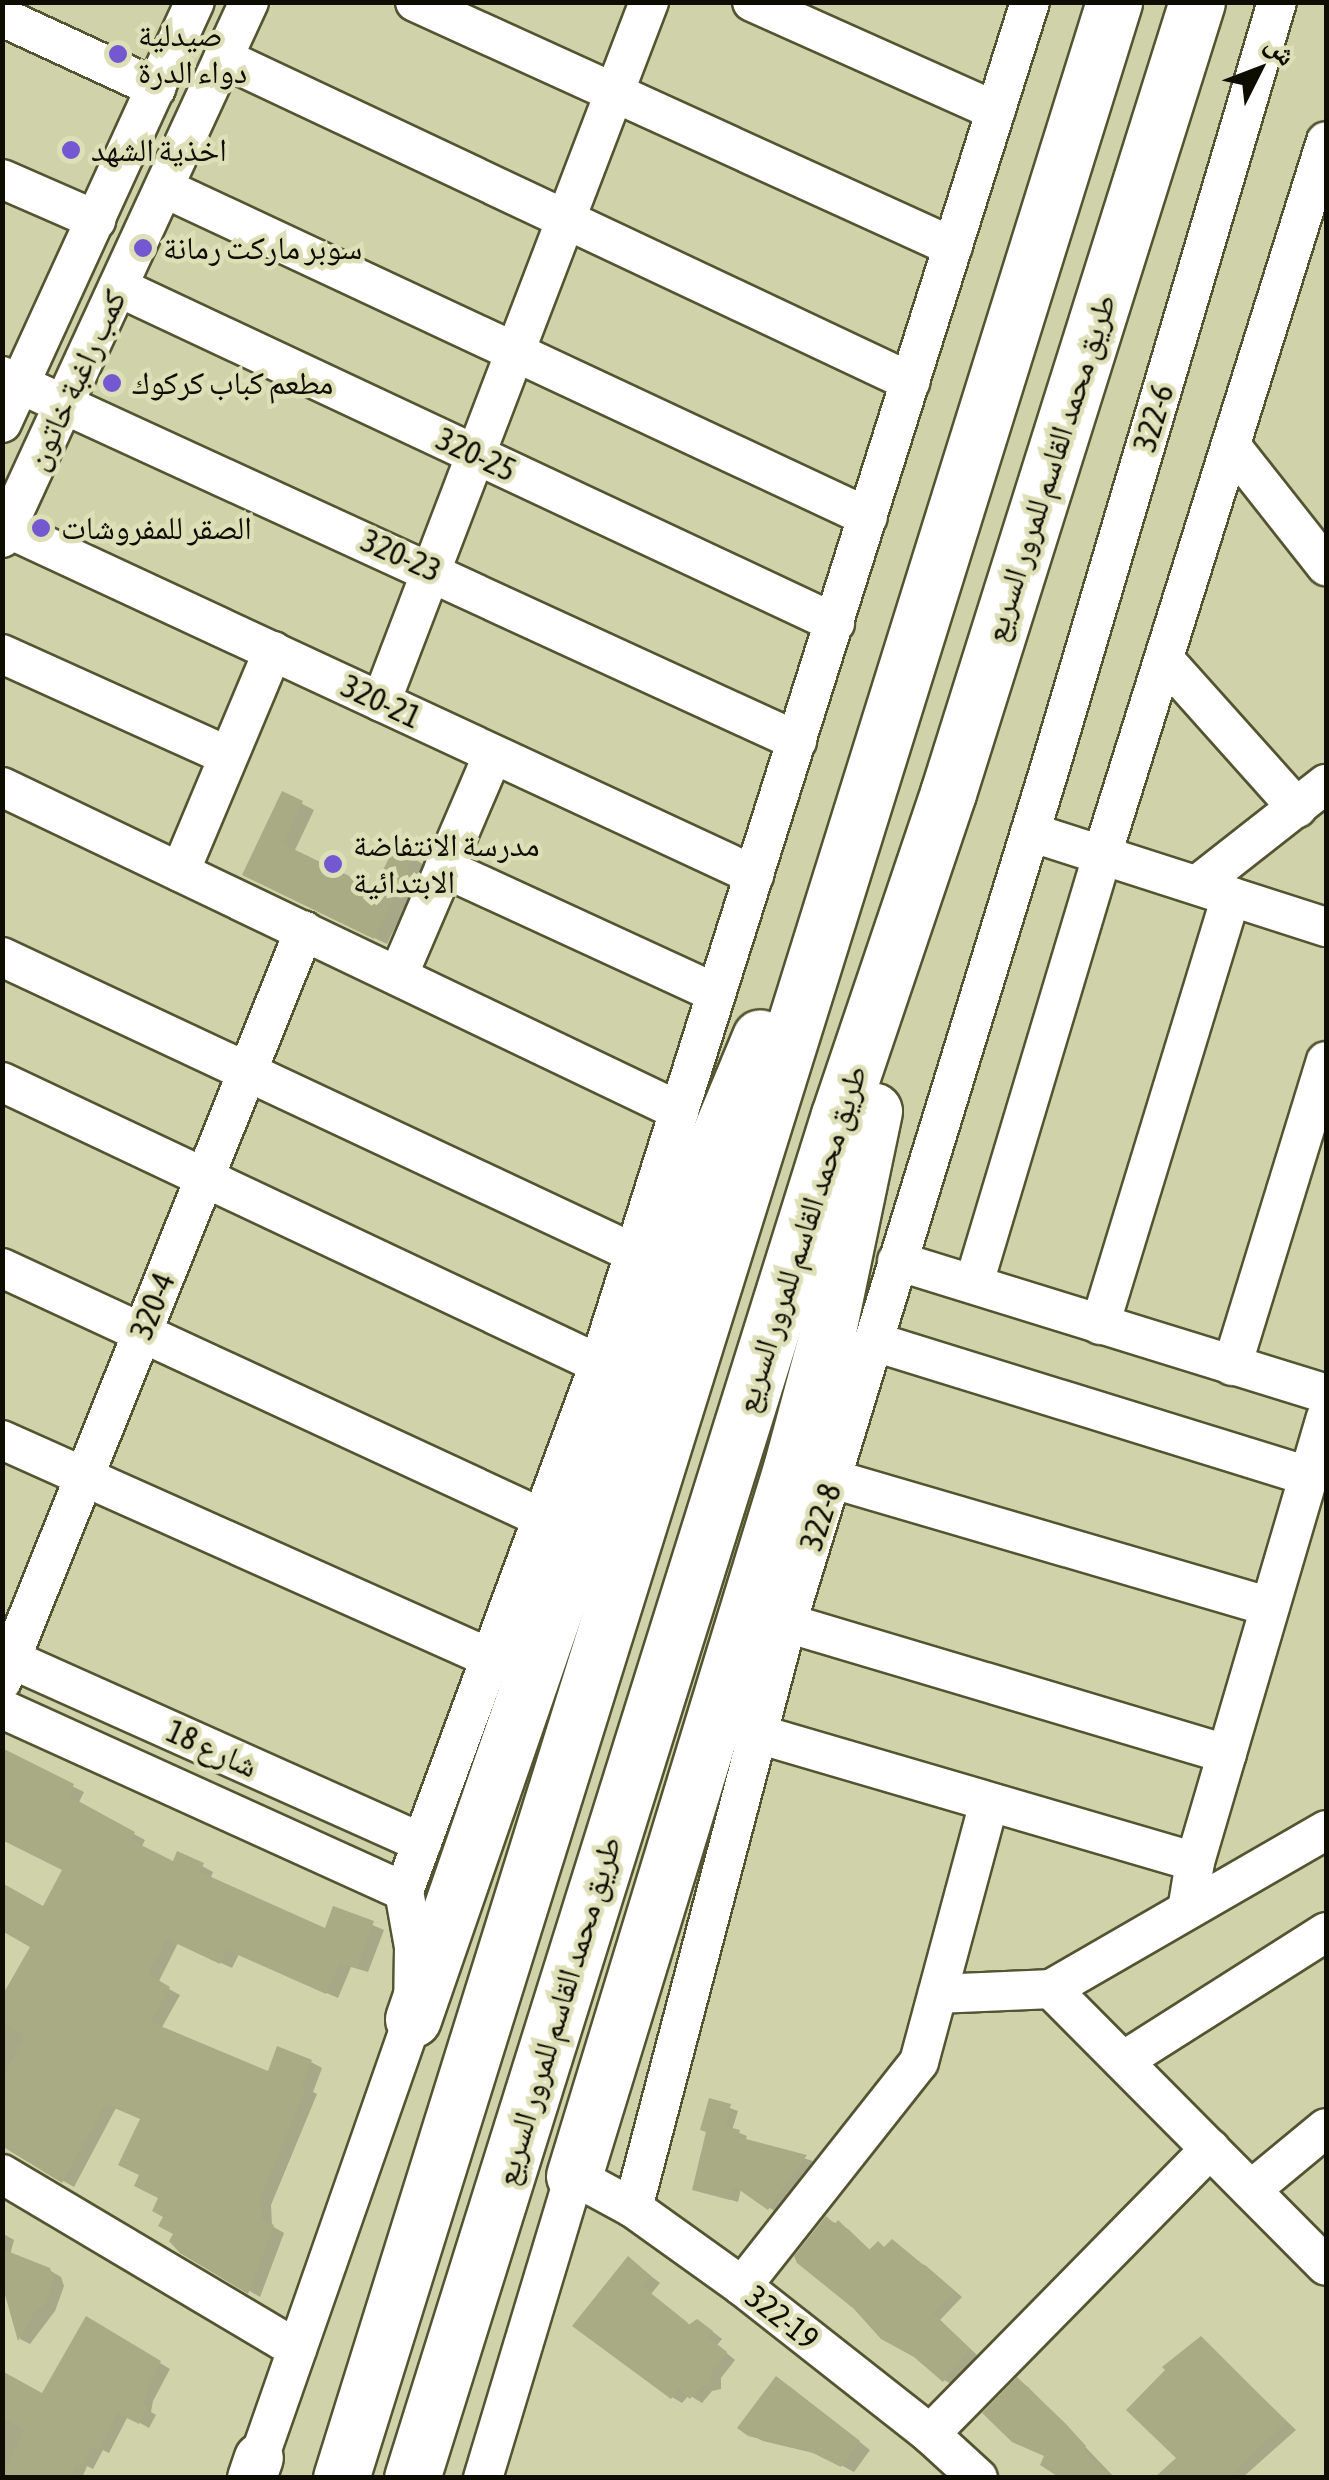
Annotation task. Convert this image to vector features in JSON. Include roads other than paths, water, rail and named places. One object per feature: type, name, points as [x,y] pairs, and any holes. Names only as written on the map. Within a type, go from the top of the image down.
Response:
[{"type":"highway","name":"طريق محمد القاسم للمرور السريع","points":[[341,2478],[1114,2]]},
{"type":"highway","name":"طريق محمد القاسم للمرور السريع","points":[[412,2478],[839,1115],[948,793],[1197,2]]},
{"type":"highway","points":[[413,2018],[718,1138],[884,744]]},
{"type":"highway","points":[[574,2176],[792,1468],[828,1331],[948,793]]},
{"type":"street","name":"كمب راغبة خاتون","points":[[2,423],[11,380],[96,220],[195,2]]},
{"type":"street","name":"كمب راغبة خاتون","points":[[5,533],[249,2]]},
{"type":"street","points":[[415,2],[953,246]]},
{"type":"street","points":[[381,702],[648,2]]},
{"type":"street","points":[[752,2],[996,111]]},
{"type":"street","points":[[256,2471],[413,2018],[414,1947],[404,1891],[599,1364],[1030,2]]},
{"type":"street","name":"322-6","points":[[1030,832],[1277,2]]},
{"type":"street","points":[[2,17],[156,88]]},
{"type":"street","points":[[223,58],[911,382]]},
{"type":"street","points":[[974,1283],[1102,855],[1326,141]]},
{"type":"street","points":[[2,179],[96,220]]},
{"type":"street","points":[[164,188],[868,517]]},
{"type":"street","points":[[1303,210],[1326,240]]},
{"type":"street","name":"320-25","points":[[118,287],[834,622]]},
{"type":"street","name":"320-23","points":[[11,380],[432,570],[797,741]]},
{"type":"street","points":[[1232,447],[1326,566]]},
{"type":"street","name":"320-21","points":[[5,533],[273,652],[754,875]]},
{"type":"street","points":[[180,872],[273,652]]},
{"type":"street","points":[[2,654],[228,756]]},
{"type":"street","points":[[1164,659],[1296,808]]},
{"type":"street","points":[[398,976],[493,754]]},
{"type":"street","points":[[1100,1325],[1214,891],[1296,808],[1326,784]]},
{"type":"street","points":[[2,787],[679,1111]]},
{"type":"street","points":[[1030,832],[1326,927]]},
{"type":"street","name":"322-8","points":[[633,2208],[788,1623],[1030,832]]},
{"type":"street","points":[[444,868],[716,993]]},
{"type":"street","name":"320-4","points":[[5,1665],[304,931]]},
{"type":"street","points":[[2,957],[634,1253]]},
{"type":"street","points":[[1232,1366],[1326,1061]]},
{"type":"street","points":[[2,1082],[599,1364]]},
{"type":"street","points":[[897,1260],[1326,1394]]},
{"type":"street","points":[[2,1268],[542,1518]]},
{"type":"street","points":[[875,1342],[1309,1476]]},
{"type":"street","points":[[1187,1910],[1195,1862],[1326,1418]]},
{"type":"street","points":[[2,1440],[490,1658]]},
{"type":"street","points":[[834,1479],[1270,1607]]},
{"type":"street","points":[[788,1623],[1227,1754]]},
{"type":"street","name":"شارع 18","points":[[5,1665],[422,1843]]},
{"type":"street","name":"شارع 18","points":[[2,1709],[404,1891]]},
{"type":"street","points":[[758,1734],[1195,1862]]},
{"type":"street","points":[[742,2286],[920,2062],[989,1802]]},
{"type":"street","points":[[938,1994],[1052,1989],[1326,1830]]},
{"type":"street","points":[[1123,2062],[1326,1932]]},
{"type":"street","points":[[1052,1989],[1326,2266]]},
{"type":"street","points":[[1251,2190],[1326,2128]]},
{"type":"street","points":[[930,2434],[1210,2149]]},
{"type":"street","points":[[2,2174],[297,2349]]},
{"type":"street","points":[[484,2478],[574,2176]]},
{"type":"street","name":"322-19","points":[[574,2176],[633,2208],[742,2286],[930,2434],[978,2478]]},
{"type":"place","name":"صيدلية دواء الدرة","points":[[118,54]]},
{"type":"place","name":"اخذية الشهد","points":[[71,150]]},
{"type":"place","name":"سوبر ماركت رمانة","points":[[143,248]]},
{"type":"place","name":"مطعم كباب كركوك","points":[[112,383]]},
{"type":"place","name":"الصقر للمفروشات","points":[[41,528]]},
{"type":"place","name":"مدرسة الانتفاضة الابتدائية","points":[[333,864]]}]
